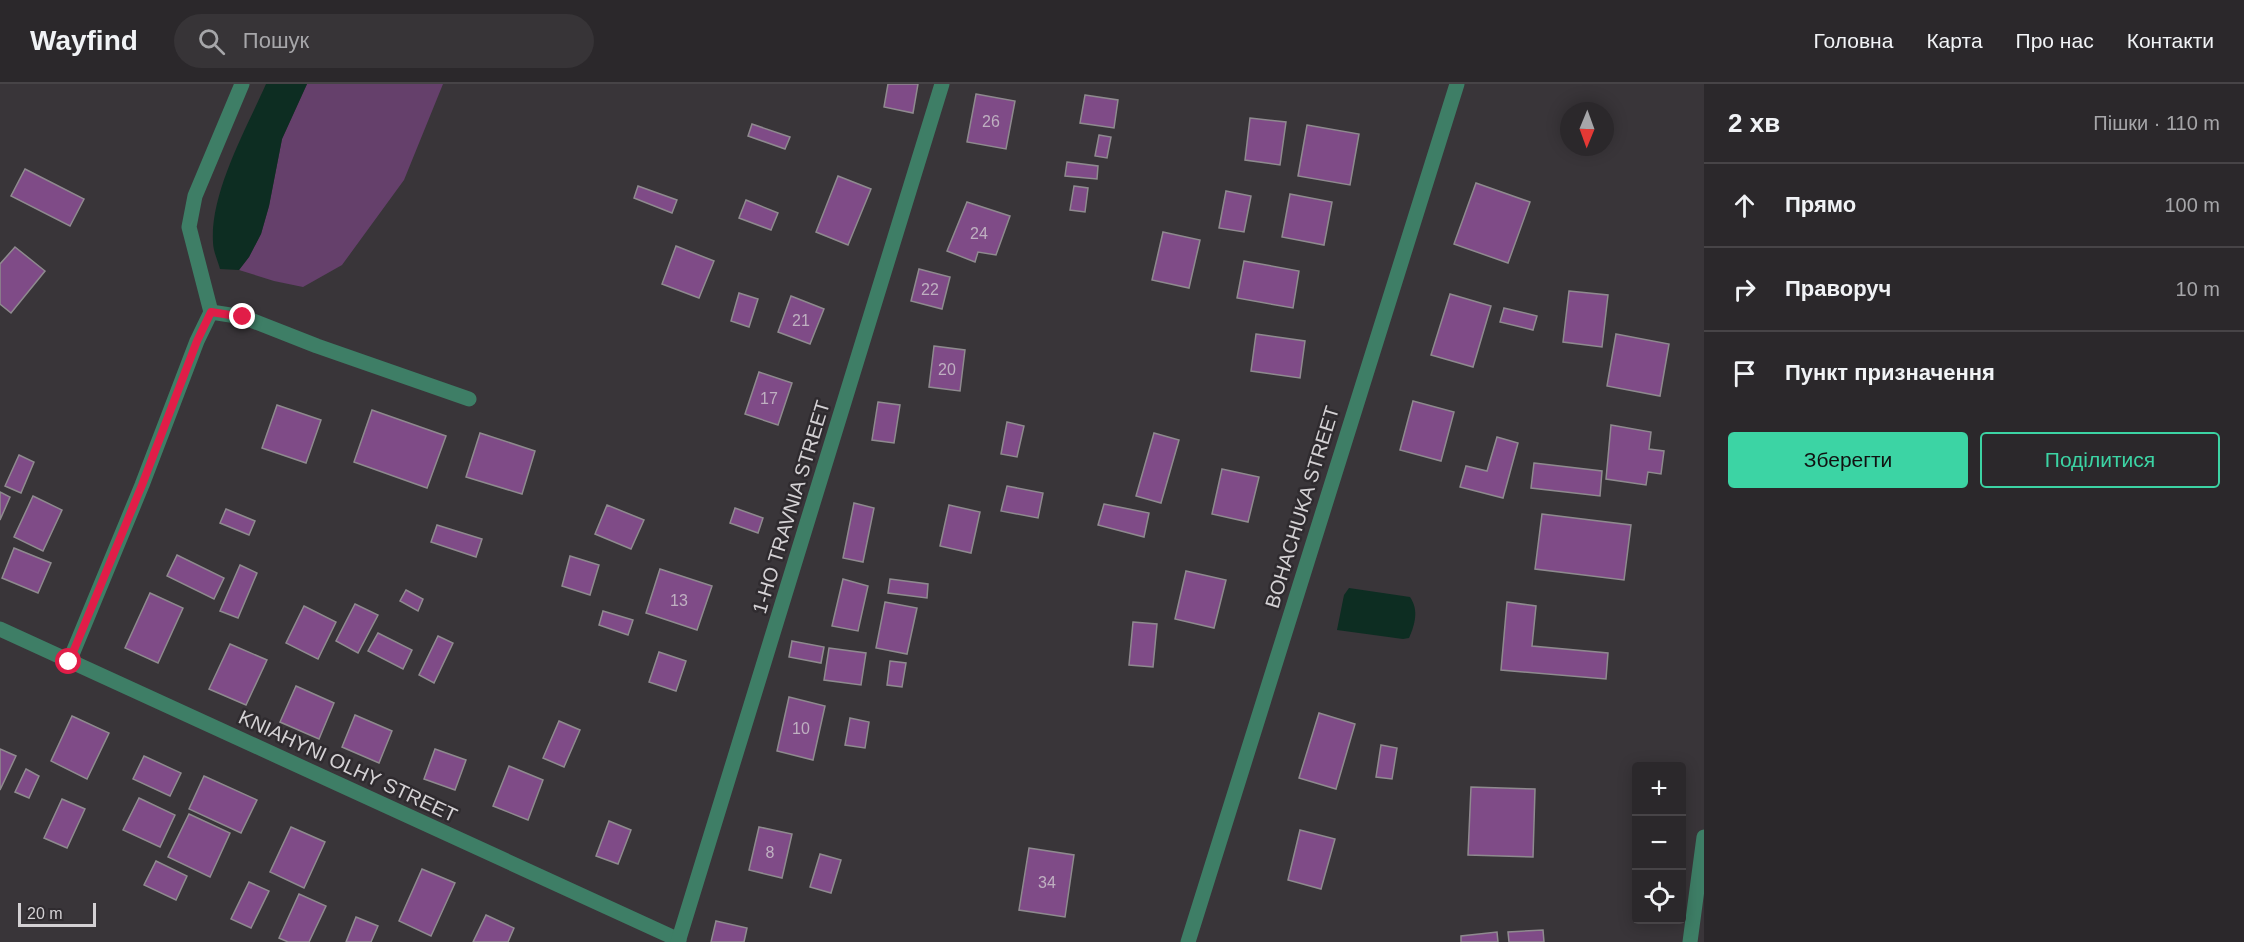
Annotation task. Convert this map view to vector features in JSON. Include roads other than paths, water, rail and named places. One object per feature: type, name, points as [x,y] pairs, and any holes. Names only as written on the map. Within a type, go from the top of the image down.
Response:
[{"type":"street","points":[[69,662],[142,485],[197,341],[211,312],[189,227],[195,196],[242,84]]},
{"type":"street","name":"1-HO TRAVNIA STREET","points":[[679,941],[942,84]]},
{"type":"street","name":"BOHACHUKA STREET","points":[[1188,942],[1457,84]]},
{"type":"street","points":[[211,312],[243,317],[317,346],[469,399]]},
{"type":"street","name":"KNIAHYNI OLHY STREET","points":[[0,630],[679,941]]},
{"type":"street","points":[[1690,942],[1704,837]]}]
